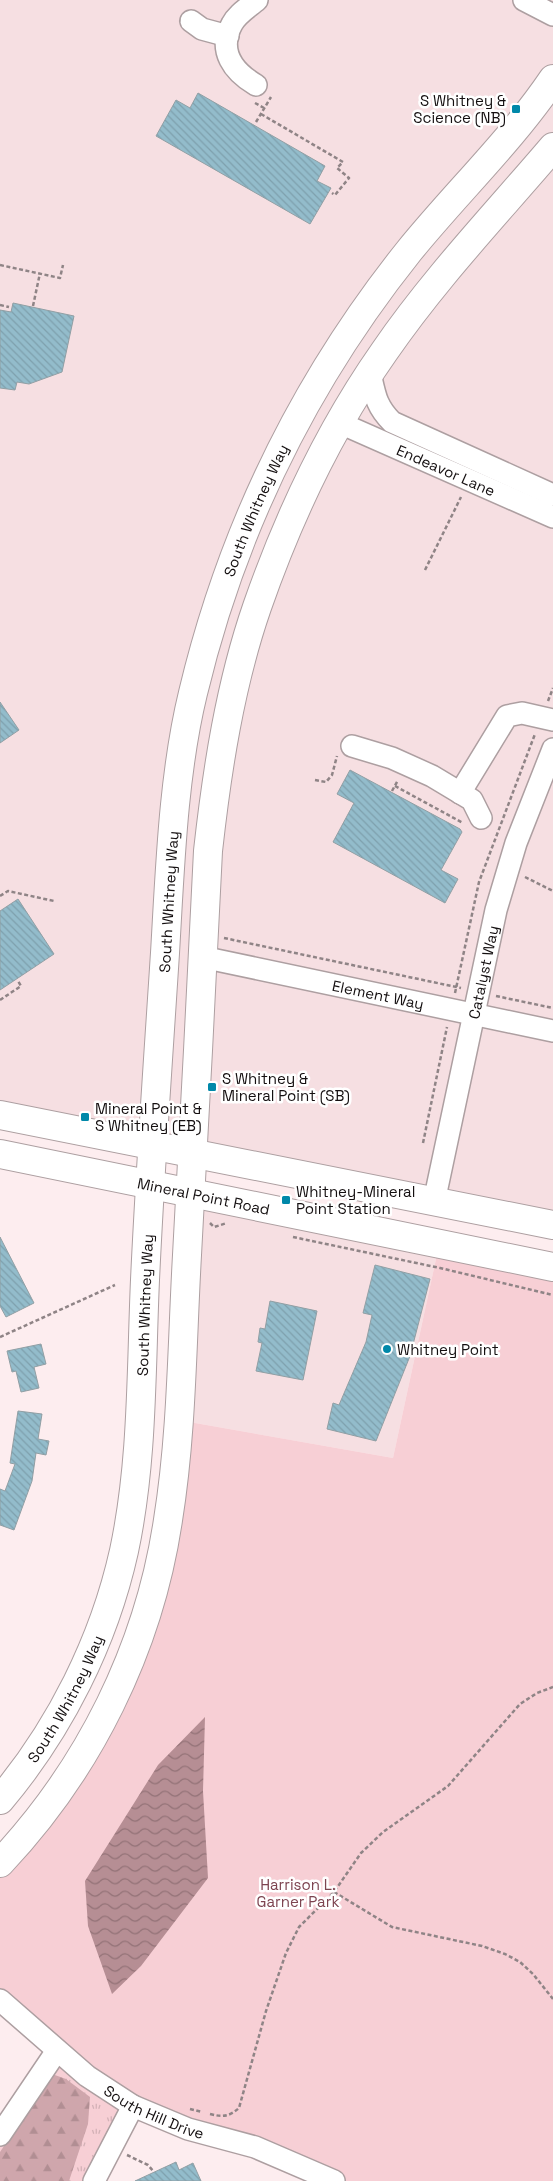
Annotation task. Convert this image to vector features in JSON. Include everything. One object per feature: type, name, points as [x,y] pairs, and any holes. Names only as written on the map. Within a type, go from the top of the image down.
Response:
[{"type":"main road","name":"South Whitney Way","points":[[0,1800],[53,1727],[86,1664],[105,1615],[124,1552],[141,1414],[152,1145],[169,889],[182,752],[192,696],[211,626],[248,519],[285,440],[350,329],[412,247],[484,166],[553,78]]},
{"type":"main road","points":[[0,1863],[26,1836],[77,1764],[118,1688],[143,1626],[158,1574],[168,1519],[178,1420],[202,957],[214,793],[227,725],[257,608],[285,536],[316,466],[370,373],[421,301],[553,147]]},
{"type":"main road","points":[[340,423],[332,406],[346,376],[396,305],[412,247]]},
{"type":"main road","points":[[0,1115],[553,1225]]},
{"type":"main road","name":"Mineral Point Road","points":[[0,1154],[553,1267]]},
{"type":"street","points":[[257,0],[232,24],[228,36],[227,52],[232,66],[242,76],[265,89]]},
{"type":"street","points":[[524,0],[553,15]]},
{"type":"street","points":[[191,21],[202,29],[228,36]]},
{"type":"street","name":"Endeavor Lane","points":[[370,373],[376,401],[381,411],[392,422],[553,495]]},
{"type":"street","name":"Endeavor Lane","points":[[340,423],[553,517]]},
{"type":"street","points":[[460,793],[507,716],[522,713],[553,720]]},
{"type":"street","points":[[345,749],[392,758],[432,776],[472,800],[475,822]]},
{"type":"street","name":"Catalyst Way","points":[[434,1202],[496,910],[516,843],[553,749]]},
{"type":"street","name":"Element Way","points":[[202,957],[553,1031]]},
{"type":"street","name":"South Hill Drive","points":[[0,2000],[56,2052],[113,2095],[133,2106],[188,2129],[255,2147],[334,2181]]},
{"type":"street","points":[[0,2135],[56,2052]]},
{"type":"street","points":[[94,2181],[133,2106]]},
{"type":"path","points":[[256,122],[261,114],[265,89]]},
{"type":"path","points":[[261,114],[343,162],[337,168],[349,178],[335,195],[332,193]]},
{"type":"path","points":[[0,265],[60,278],[63,265]]},
{"type":"path","points":[[33,306],[40,273]]},
{"type":"path","points":[[0,305],[9,307]]},
{"type":"path","points":[[425,570],[462,496]]},
{"type":"path","points":[[315,780],[326,782],[332,775],[345,749]]},
{"type":"path","points":[[392,791],[401,775]]},
{"type":"path","points":[[395,786],[475,822]]},
{"type":"path","points":[[525,877],[553,891]]},
{"type":"path","points":[[0,896],[8,891],[54,901]]},
{"type":"path","points":[[223,938],[466,989]]},
{"type":"path","points":[[1,998],[21,986],[18,981]]},
{"type":"path","points":[[491,995],[553,1008]]},
{"type":"path","points":[[423,1143],[449,1022]]},
{"type":"path","points":[[214,1227],[226,1223],[236,1225]]},
{"type":"path","points":[[290,1237],[440,1268],[553,1295]]},
{"type":"path","points":[[0,1337],[116,1285]]},
{"type":"path","points":[[184,2106],[224,2117],[233,2114],[240,2108],[266,2011],[286,1953],[299,1927],[334,1892],[361,1853],[382,1832],[448,1786],[520,1704],[536,1693],[553,1687]]},
{"type":"path","points":[[334,1892],[392,1927],[482,1946],[505,1954],[520,1962],[533,1974],[553,1999]]},
{"type":"path","points":[[127,2155],[148,2165],[154,2172]]},
{"type":"shaded area","points":[[0,0],[553,0],[553,1225],[0,1115]]},
{"type":"shaded area","points":[[190,1193],[437,1243],[436,1259],[393,1458],[178,1420]]},
{"type":"green space","name":"Harrison L. Garner Park","points":[[437,1243],[553,1267],[553,2181],[334,2181],[165,2121],[0,2000],[0,1863],[26,1836],[143,1626],[178,1420],[393,1458],[436,1259]]},
{"type":"green space","points":[[56,2052],[133,2106],[94,2181],[0,2181],[0,2135]]},
{"type":"green space","points":[[52,2074],[66,2079],[90,2097],[88,2124],[69,2181],[0,2181],[0,2152]]},
{"type":"water","points":[[205,1717],[203,1791],[208,1878],[141,1966],[112,1994],[88,1926],[85,1881],[158,1765]]},
{"type":"building","points":[[198,93],[325,166],[317,181],[331,188],[310,224],[156,136],[176,100],[190,108]]},
{"type":"building","points":[[13,303],[74,316],[62,372],[29,384],[17,382],[15,390],[0,388],[0,310],[11,312]]},
{"type":"building","points":[[0,702],[19,730],[0,743]]},
{"type":"building","points":[[350,770],[460,829],[462,832],[441,870],[458,879],[445,903],[333,842],[354,803],[337,794]]},
{"type":"building","points":[[18,899],[54,954],[0,990],[0,911]]},
{"type":"building","points":[[0,1237],[34,1303],[6,1317],[0,1306]]},
{"type":"building","name":"Whitney Point","points":[[375,1265],[430,1279],[410,1356],[376,1441],[327,1429],[333,1403],[339,1405],[366,1342],[372,1315],[363,1313]]},
{"type":"building","points":[[270,1301],[317,1311],[303,1380],[256,1371],[262,1343],[258,1342],[260,1328],[265,1329]]},
{"type":"building","points":[[41,1344],[46,1364],[34,1367],[39,1388],[21,1392],[16,1371],[12,1372],[7,1351]]},
{"type":"building","points":[[18,1411],[42,1414],[38,1439],[49,1441],[46,1455],[36,1453],[32,1481],[14,1530],[0,1525],[0,1489],[5,1491],[15,1464],[10,1463]]},
{"type":"building","points":[[176,2162],[179,2170],[193,2163],[201,2181],[135,2181]]},
{"type":"place","name":"S Whitney & Science (NB)","points":[[516,109]]},
{"type":"place","name":"S Whitney & Mineral Point (SB)","points":[[212,1087]]},
{"type":"place","name":"Mineral Point & S Whitney (EB)","points":[[85,1117]]},
{"type":"place","name":"Whitney-Mineral Point Station","points":[[286,1200]]},
{"type":"place","name":"Whitney Point","points":[[387,1349]]}]
